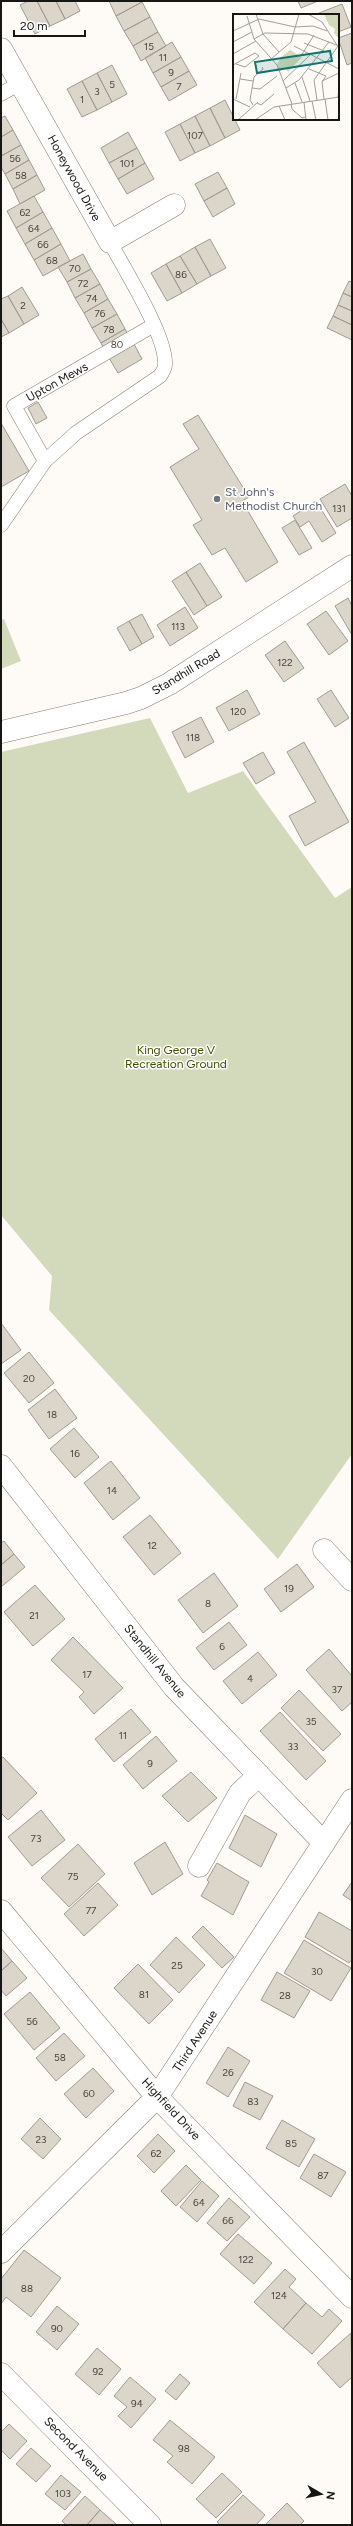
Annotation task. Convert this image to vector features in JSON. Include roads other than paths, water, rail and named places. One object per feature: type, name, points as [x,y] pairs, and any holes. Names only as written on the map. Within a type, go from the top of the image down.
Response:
[{"type":"street","name":"Honeywood Drive","points":[[1,49],[110,242]]},
{"type":"street","points":[[110,242],[174,205]]},
{"type":"street","name":"Standhill Road","points":[[1,732],[141,698],[169,684],[352,566]]},
{"type":"street","name":"Standhill Avenue","points":[[1,1466],[174,1687],[324,1843]]},
{"type":"street","points":[[324,1550],[352,1580]]},
{"type":"street","points":[[199,1866],[240,1793],[259,1775]]},
{"type":"street","name":"Third Avenue","points":[[1,2252],[157,2098],[352,1800]]},
{"type":"street","name":"Highfield Drive","points":[[1,1911],[157,2098],[352,2297]]},
{"type":"street","name":"Second Avenue","points":[[1,2374],[150,2525]]},
{"type":"lane","points":[[1,94],[20,83]]},
{"type":"lane","points":[[1,525],[45,461],[76,433],[160,376],[165,366],[164,353],[154,325],[110,242]]},
{"type":"lane","name":"Upton Mews","points":[[45,461],[14,406],[154,325]]},
{"type":"place","name":"St John's Methodist Church","points":[[217,499]]},
{"type":"park label","name":"King George V Recreation Ground","points":[[176,1057]]}]
